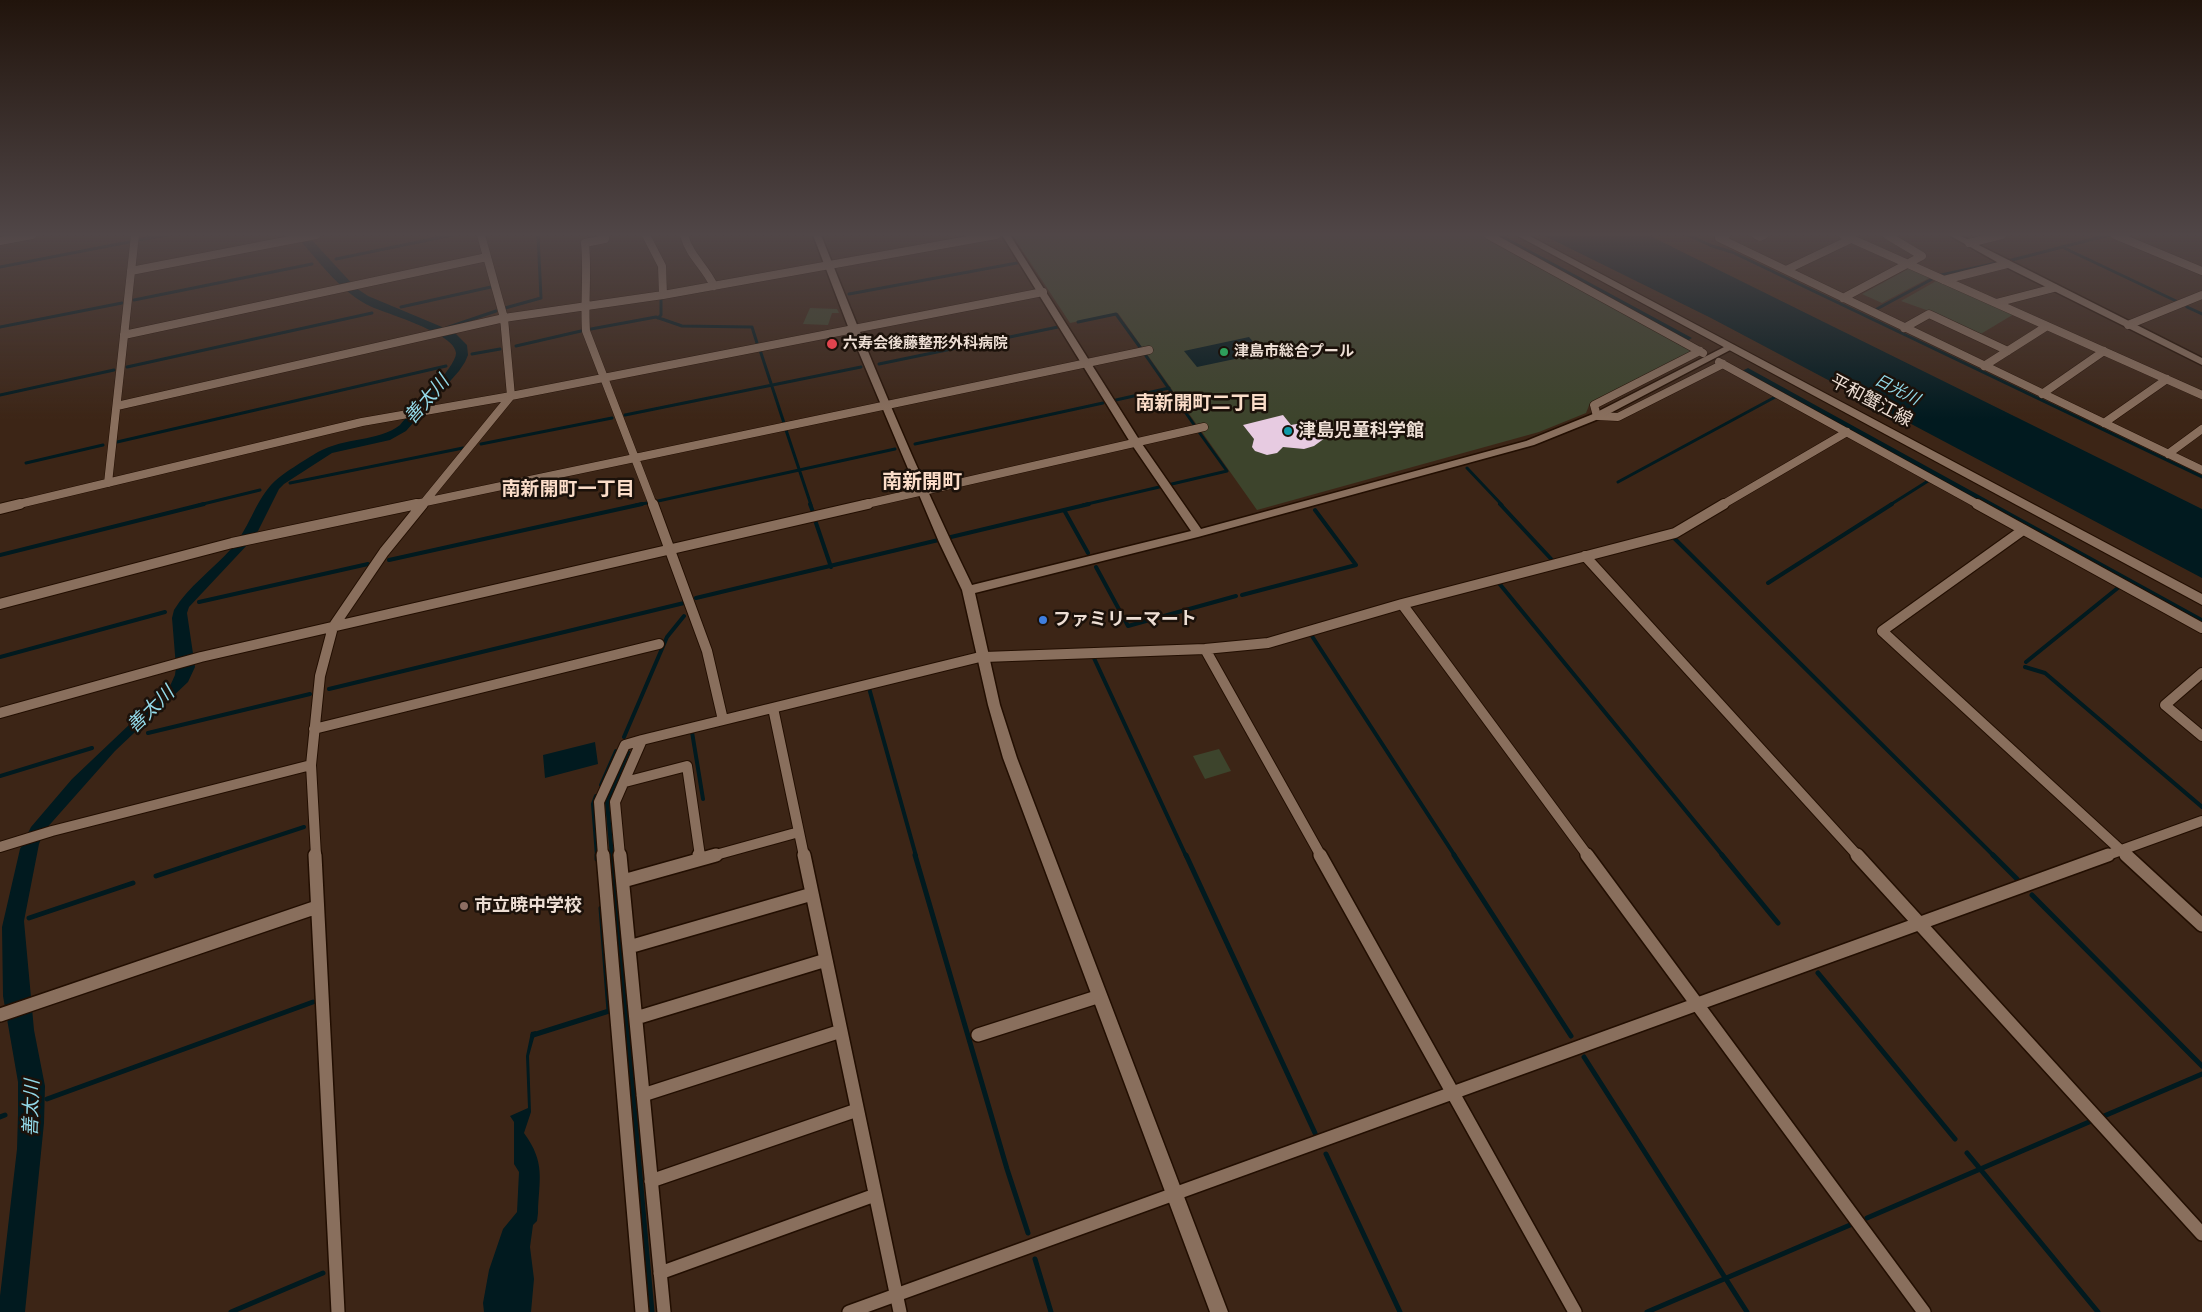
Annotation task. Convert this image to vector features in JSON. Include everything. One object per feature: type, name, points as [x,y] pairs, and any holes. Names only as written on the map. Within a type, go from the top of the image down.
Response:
[{"type":"main road","name":"平和蟹江線","points":[[1636,296],[2202,600]]},
{"type":"street","points":[[108,483],[128,296]]},
{"type":"street","points":[[124,335],[304,296]]},
{"type":"street","points":[[338,1312],[311,764],[320,676],[333,627],[384,552],[511,396],[504,318],[498,296]]},
{"type":"street","points":[[585,296],[584,307],[588,340],[692,606],[707,651],[722,720]]},
{"type":"street","points":[[117,406],[504,318],[655,296]]},
{"type":"street","points":[[840,296],[944,539],[968,590],[996,709],[1010,758],[1219,1312]]},
{"type":"street","points":[[0,510],[362,422],[511,396],[1021,296]]},
{"type":"street","points":[[1046,296],[1135,442],[1198,533]]},
{"type":"street","points":[[1597,416],[1594,405],[1701,352],[1599,296]]},
{"type":"street","points":[[1839,296],[2202,470]]},
{"type":"street","points":[[1981,296],[2202,395]]},
{"type":"street","points":[[1996,303],[2022,296]]},
{"type":"street","points":[[2070,296],[2202,362]]},
{"type":"street","points":[[2128,325],[2199,296]]},
{"type":"street","points":[[1904,328],[1929,314],[2008,351]]},
{"type":"street","points":[[1984,366],[2047,326]]},
{"type":"street","points":[[968,590],[1198,533],[1530,443],[1597,416],[1731,347]]},
{"type":"street","points":[[0,604],[232,543],[1149,350]]},
{"type":"street","points":[[2042,394],[2104,351]]},
{"type":"street","points":[[1597,416],[1618,417],[1721,363],[2202,628]]},
{"type":"street","points":[[2104,423],[2167,379]]},
{"type":"street","points":[[0,713],[171,664],[1204,427]]},
{"type":"street","points":[[2168,454],[2202,428]]},
{"type":"street","points":[[642,1312],[620,1076],[599,802],[626,744],[984,656],[1205,649],[1268,643],[1402,604],[1675,533],[1847,432]]},
{"type":"street","points":[[2023,530],[1882,631],[2202,925]]},
{"type":"street","points":[[1585,556],[2202,1234]]},
{"type":"street","points":[[1402,604],[1924,1312]]},
{"type":"street","points":[[314,729],[659,644]]},
{"type":"street","points":[[1205,649],[1575,1312]]},
{"type":"street","points":[[2202,673],[2165,705],[2202,736]]},
{"type":"street","points":[[773,708],[900,1312]]},
{"type":"street","points":[[642,740],[615,802],[664,1312]]},
{"type":"street","points":[[0,847],[52,830],[311,764]]},
{"type":"street","points":[[625,782],[687,766],[700,859]]},
{"type":"street","points":[[849,1312],[2202,821]]},
{"type":"street","points":[[623,881],[799,832]]},
{"type":"street","points":[[629,947],[812,894]]},
{"type":"street","points":[[0,1015],[317,906]]},
{"type":"street","points":[[636,1018],[826,960]]},
{"type":"street","points":[[978,1035],[1100,996]]},
{"type":"street","points":[[643,1094],[841,1031]]},
{"type":"street","points":[[652,1181],[857,1110]]},
{"type":"street","points":[[660,1273],[875,1195]]},
{"type":"green space","points":[[1052,296],[1593,296],[1693,352],[1590,403],[1586,413],[1539,432],[1257,510],[1118,313],[1070,323]]},
{"type":"green space","points":[[1867,296],[1895,296],[1882,303]]},
{"type":"green space","points":[[1909,296],[1974,296],[2014,314],[1979,335],[1929,311],[1901,301]]},
{"type":"green space","points":[[810,308],[837,309],[839,313],[832,313],[828,325],[803,324]]},
{"type":"green space","points":[[1219,749],[1231,771],[1205,779],[1193,756]]},
{"type":"water","name":"善太川","points":[[353,296],[369,296],[454,332],[467,345],[468,355],[465,362],[406,431],[390,440],[332,453],[279,489],[258,531],[249,543],[189,607],[187,613],[195,667],[188,682],[115,751],[45,830],[39,844],[24,921],[34,1030],[45,1086],[44,1123],[25,1312],[0,1312],[0,1296],[17,1149],[18,1114],[18,1082],[3,996],[2,927],[20,849],[31,827],[72,779],[170,686],[176,667],[172,618],[174,610],[186,594],[231,549],[271,485],[287,472],[328,447],[382,434],[400,425],[449,369],[456,353],[453,346],[445,339],[434,332]]},
{"type":"water","points":[[1605,296],[1615,296],[1692,338],[1687,341]]},
{"type":"water","name":"日光川","points":[[1667,296],[1772,296],[2202,509],[2202,578]]},
{"type":"water","name":"津島市総合プール","points":[[1249,337],[1263,353],[1197,367],[1184,351]]},
{"type":"water","points":[[1748,368],[2202,618],[2202,625],[1742,371]]},
{"type":"water","points":[[595,742],[598,764],[545,778],[543,755]]},
{"type":"water","points":[[536,1031],[529,1056],[531,1112],[524,1133],[536,1153],[540,1172],[537,1221],[533,1225],[530,1247],[534,1279],[531,1312],[484,1312],[483,1303],[489,1270],[503,1229],[517,1212],[519,1172],[514,1164],[514,1122],[510,1116],[528,1108],[526,1056],[531,1032]]},
{"type":"building","name":"津島児童科学館","points":[[1283,415],[1291,425],[1319,420],[1334,436],[1325,438],[1314,446],[1304,449],[1283,447],[1277,453],[1267,455],[1255,451],[1252,447],[1254,439],[1243,425]]},
{"type":"waterway","points":[[134,300],[153,296]]},
{"type":"waterway","points":[[401,307],[449,296]]},
{"type":"waterway","points":[[505,308],[541,298],[541,296]]},
{"type":"waterway","points":[[1824,296],[2202,477]]},
{"type":"waterway","points":[[1875,310],[1900,296]]},
{"type":"waterway","points":[[2166,296],[2176,301]]},
{"type":"waterway","points":[[658,318],[661,315],[661,298]]},
{"type":"waterway","points":[[0,327],[122,303]]},
{"type":"waterway","points":[[2187,307],[2202,314]]},
{"type":"waterway","points":[[446,328],[496,311]]},
{"type":"waterway","points":[[127,367],[372,313]]},
{"type":"waterway","points":[[1078,322],[1116,314],[1142,350]]},
{"type":"waterway","points":[[591,329],[658,318]]},
{"type":"waterway","points":[[658,318],[682,326],[752,327],[757,343]]},
{"type":"waterway","points":[[879,364],[1058,327]]},
{"type":"waterway","points":[[516,346],[581,331]]},
{"type":"waterway","points":[[472,354],[500,349]]},
{"type":"waterway","points":[[760,350],[772,385]]},
{"type":"waterway","points":[[1144,353],[1169,388]]},
{"type":"waterway","name":"善太川","points":[[117,442],[446,366]]},
{"type":"waterway","points":[[772,385],[861,367]]},
{"type":"waterway","points":[[0,395],[114,370]]},
{"type":"waterway","points":[[625,415],[772,385]]},
{"type":"waterway","points":[[772,385],[784,423]]},
{"type":"waterway","points":[[1116,400],[1169,388]]},
{"type":"waterway","points":[[1169,388],[1195,426]]},
{"type":"waterway","points":[[1618,482],[1777,396]]},
{"type":"waterway","points":[[915,444],[1103,403]]},
{"type":"waterway","points":[[481,444],[612,418]]},
{"type":"waterway","points":[[786,430],[799,470]]},
{"type":"waterway","points":[[1083,505],[1227,471],[1199,432]]},
{"type":"waterway","points":[[26,463],[103,445]]},
{"type":"waterway","points":[[290,483],[463,448]]},
{"type":"waterway","points":[[799,470],[895,449]]},
{"type":"waterway","points":[[1467,468],[1502,505]]},
{"type":"waterway","points":[[658,501],[799,470]]},
{"type":"waterway","points":[[799,470],[811,505]]},
{"type":"waterway","points":[[1890,505],[1928,481]]},
{"type":"waterway","points":[[199,505],[260,490]]},
{"type":"waterway","points":[[636,505],[647,503]]},
{"type":"waterway","points":[[0,555],[204,504]]},
{"type":"waterway","points":[[389,560],[642,504]]},
{"type":"waterway","points":[[810,504],[813,512]]},
{"type":"waterway","points":[[831,566],[1089,504]]},
{"type":"waterway","points":[[1500,504],[1553,561]]},
{"type":"waterway","points":[[1768,583],[1892,504]]},
{"type":"waterway","points":[[1064,510],[1088,553]]},
{"type":"waterway","points":[[1242,595],[1356,565],[1315,510]]},
{"type":"waterway","points":[[815,520],[831,566]]},
{"type":"waterway","points":[[1672,536],[1994,856]]},
{"type":"waterway","points":[[199,602],[368,564]]},
{"type":"waterway","points":[[696,598],[831,566]]},
{"type":"waterway","points":[[1096,567],[1128,626],[1236,596]]},
{"type":"waterway","points":[[1498,582],[1723,856]]},
{"type":"waterway","points":[[2026,662],[2119,587]]},
{"type":"waterway","points":[[329,689],[684,603]]},
{"type":"waterway","points":[[0,657],[165,612]]},
{"type":"waterway","points":[[624,737],[667,637],[684,616]]},
{"type":"waterway","points":[[1310,633],[1455,856]]},
{"type":"waterway","points":[[1093,656],[1186,856]]},
{"type":"waterway","points":[[2025,667],[2045,673],[2202,807]]},
{"type":"waterway","points":[[869,688],[916,856]]},
{"type":"waterway","name":"善太川","points":[[148,733],[310,694]]},
{"type":"waterway","points":[[692,732],[703,799]]},
{"type":"waterway","points":[[0,776],[92,748]]},
{"type":"waterway","points":[[601,785],[616,751]]},
{"type":"waterway","points":[[612,856],[607,802],[628,752]]},
{"type":"waterway","points":[[596,796],[593,804],[597,856]]},
{"type":"waterway","points":[[216,856],[304,827]]},
{"type":"waterway","points":[[612,855],[652,1312]]},
{"type":"waterway","points":[[915,855],[1007,1169],[1028,1233]]},
{"type":"waterway","points":[[1186,855],[1315,1133]]},
{"type":"waterway","points":[[1454,855],[1571,1036]]},
{"type":"waterway","points":[[1722,855],[1778,923]]},
{"type":"waterway","points":[[156,876],[216,856]]},
{"type":"waterway","points":[[1994,856],[2017,879]]},
{"type":"waterway","points":[[29,918],[133,883]]},
{"type":"waterway","points":[[2032,895],[2202,1066]]},
{"type":"waterway","points":[[533,1035],[609,1011],[601,908]]},
{"type":"waterway","points":[[1818,973],[1955,1139]]},
{"type":"waterway","name":"善太川","points":[[47,1099],[313,1002]]},
{"type":"waterway","points":[[1584,1057],[1725,1278]]},
{"type":"waterway","points":[[2104,1116],[2202,1074]]},
{"type":"waterway","points":[[0,1117],[5,1115]]},
{"type":"waterway","points":[[1980,1169],[2089,1122]]},
{"type":"waterway","points":[[1967,1153],[1980,1169]]},
{"type":"waterway","points":[[1326,1154],[1400,1312]]},
{"type":"waterway","points":[[1867,1218],[1980,1169]]},
{"type":"waterway","points":[[1980,1169],[2098,1312]]},
{"type":"waterway","points":[[1725,1278],[1850,1225]]},
{"type":"waterway","points":[[1035,1259],[1051,1312]]},
{"type":"waterway","points":[[231,1312],[323,1273]]},
{"type":"waterway","points":[[1647,1312],[1725,1278]]},
{"type":"waterway","points":[[1725,1278],[1747,1312]]},
{"type":"place","name":"六寿会後藤整形外科病院","points":[[832,344]]},
{"type":"place","name":"津島市総合プール","points":[[1224,352]]},
{"type":"place","name":"津島児童科学館","points":[[1288,431]]},
{"type":"place","name":"ファミリーマート","points":[[1043,620]]},
{"type":"place","name":"市立暁中学校","points":[[464,906]]},
{"type":"district","name":"南新開町二丁目","points":[[1202,404]]},
{"type":"district","name":"南新開町","points":[[922,482]]},
{"type":"district","name":"南新開町一丁目","points":[[568,490]]}]
